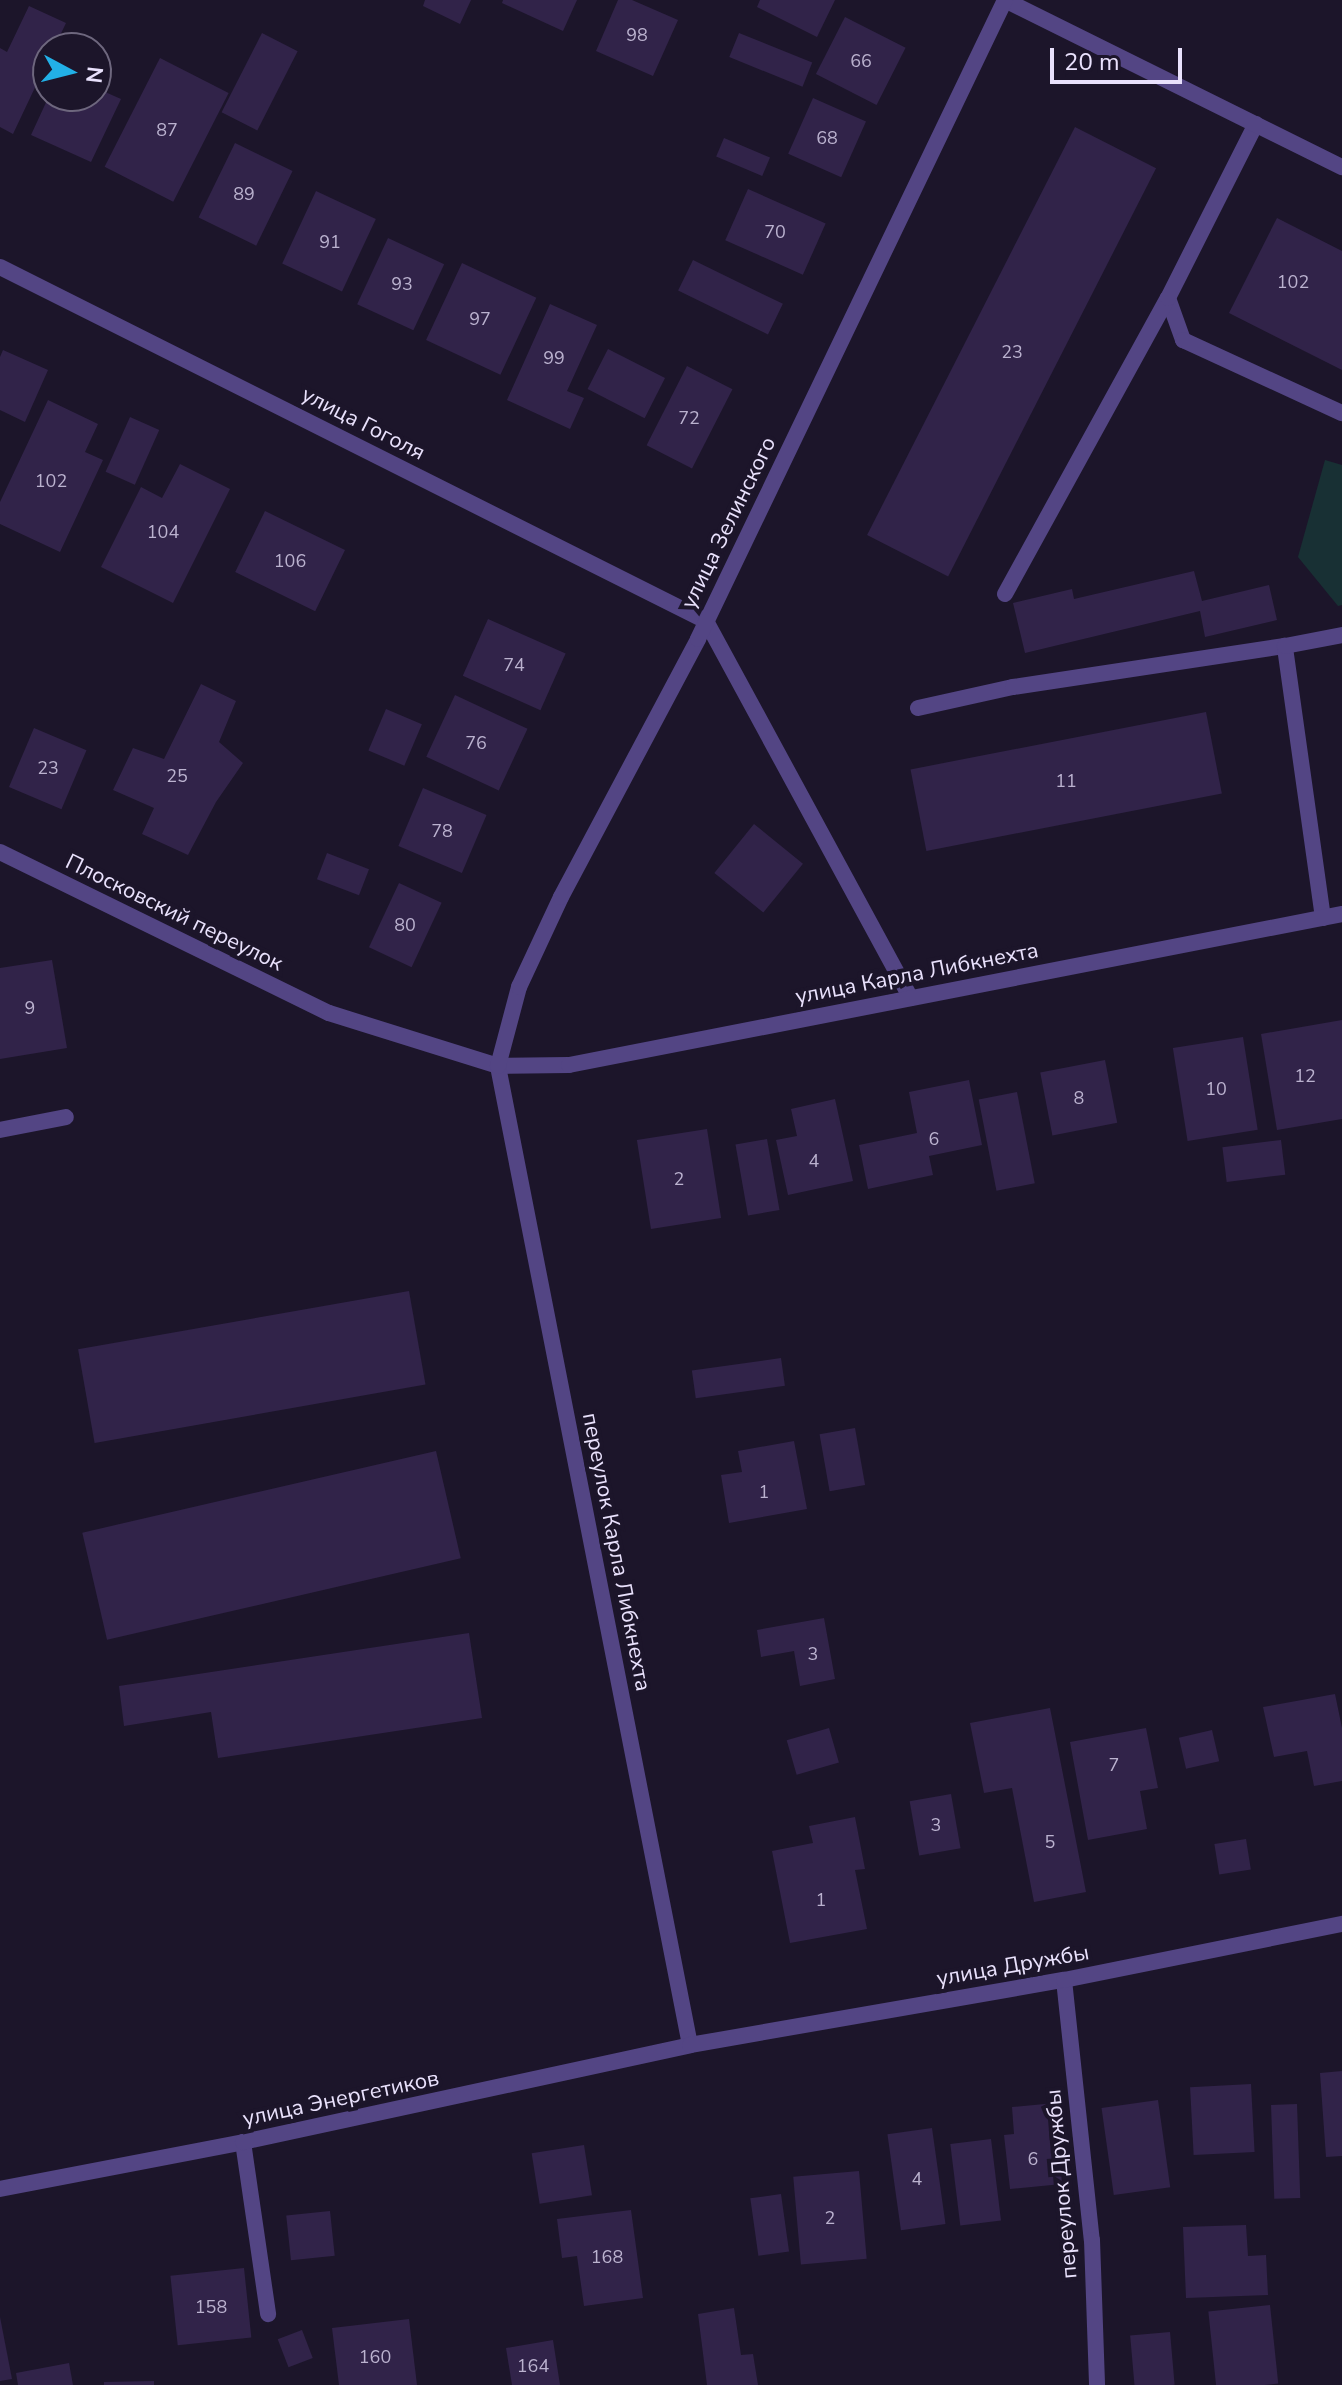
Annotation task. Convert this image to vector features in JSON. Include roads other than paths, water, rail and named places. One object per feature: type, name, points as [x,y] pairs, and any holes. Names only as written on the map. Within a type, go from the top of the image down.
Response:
[{"type":"street","points":[[1005,0],[1342,167]]},
{"type":"street","name":"улица Зелинского","points":[[498,1066],[519,987],[561,897],[706,621],[1005,0]]},
{"type":"street","points":[[1005,594],[1168,298],[1256,124]]},
{"type":"street","name":"улица Гоголя","points":[[0,267],[706,621]]},
{"type":"street","points":[[1168,298],[1183,340],[1342,413]]},
{"type":"street","points":[[706,621],[911,998]]},
{"type":"street","points":[[918,708],[1013,687],[1342,635]]},
{"type":"street","points":[[1285,646],[1323,918]]},
{"type":"street","name":"Плосковский переулок","points":[[0,852],[329,1013],[498,1066]]},
{"type":"street","name":"улица Карла Либкнехта","points":[[498,1066],[569,1065],[1342,914]]},
{"type":"street","name":"переулок Карла Либкнехта","points":[[498,1066],[690,2045]]},
{"type":"street","points":[[0,1130],[66,1117]]},
{"type":"street","name":"улица Дружбы","points":[[690,2045],[1064,1980],[1342,1924]]},
{"type":"street","name":"переулок Дружбы","points":[[1064,1980],[1092,2240],[1097,2385]]},
{"type":"street","name":"улица Энергетиков","points":[[0,2189],[243,2142],[690,2045]]},
{"type":"street","points":[[243,2142],[268,2314]]}]
